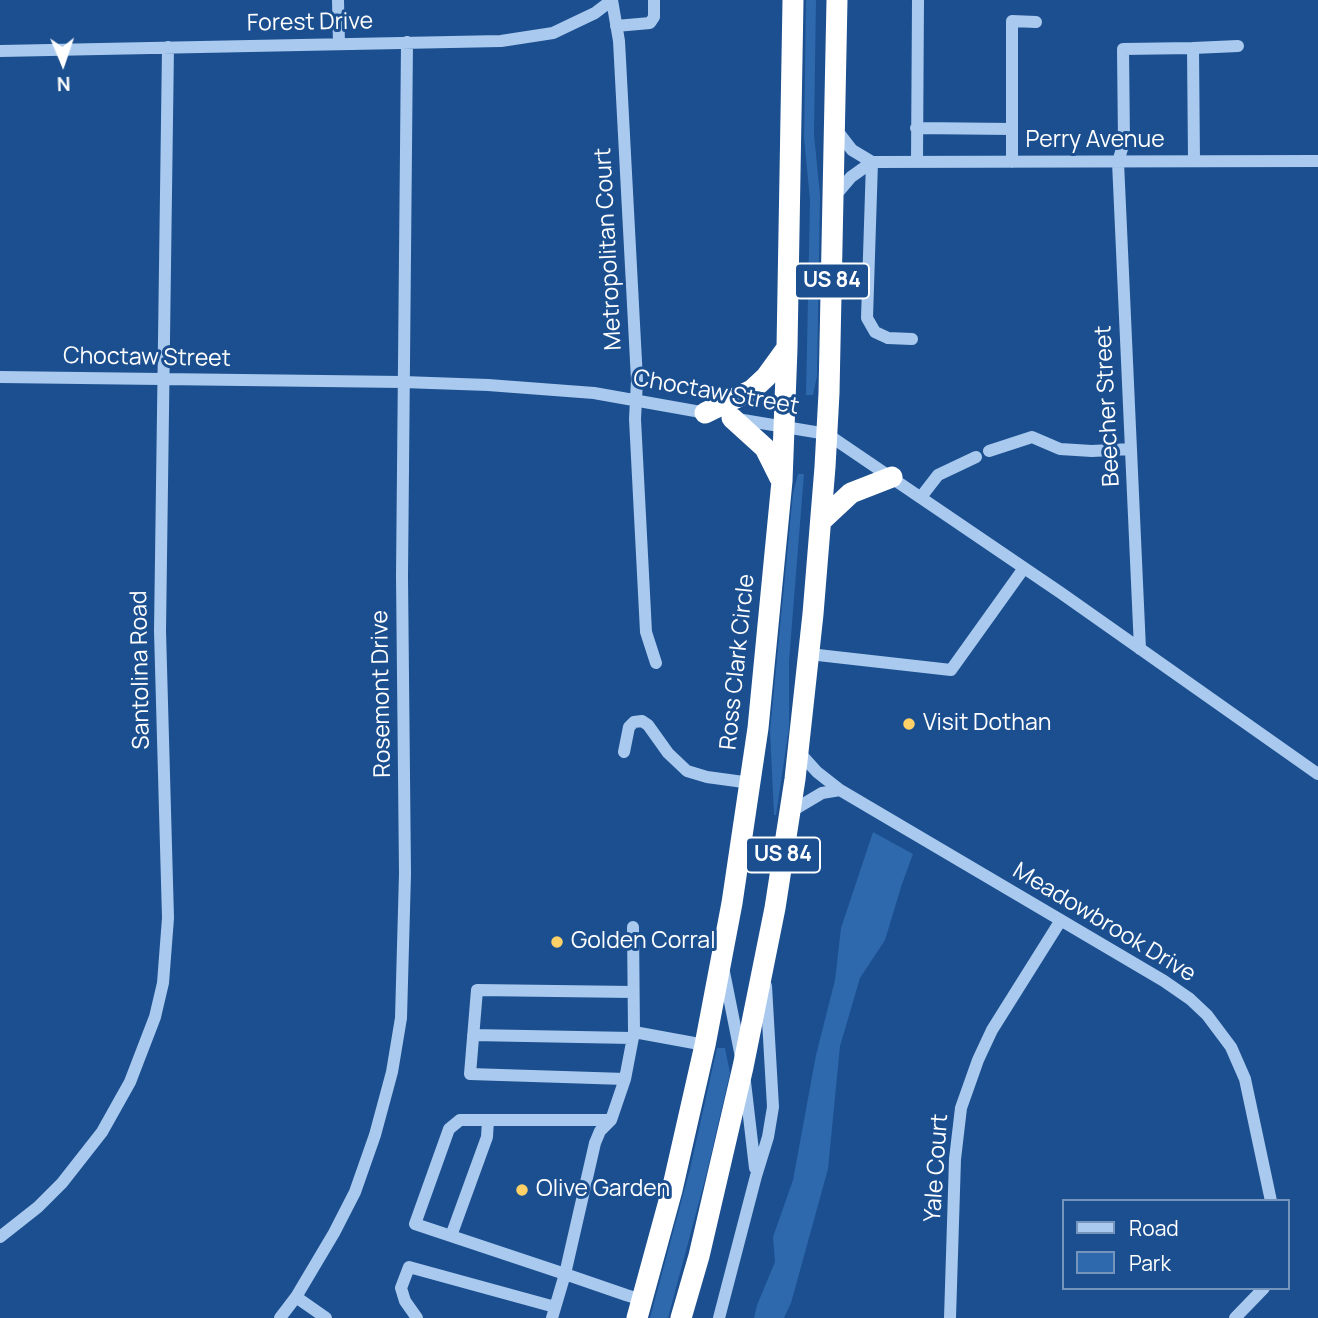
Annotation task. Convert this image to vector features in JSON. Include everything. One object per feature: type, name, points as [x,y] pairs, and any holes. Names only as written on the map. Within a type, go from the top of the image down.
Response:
[{"type":"highway","name":"Ross Clark Circle","points":[[640,1309],[672,1190],[705,1045],[751,783],[771,610],[782,481],[793,0]]},
{"type":"highway","name":"US 84","points":[[681,1318],[699,1256],[743,1067],[765,958],[798,751],[809,654],[827,434],[837,0]]},
{"type":"highway","points":[[705,412],[752,390],[766,377],[787,348]]},
{"type":"highway","points":[[732,418],[765,447],[782,481]]},
{"type":"highway","points":[[821,521],[851,493],[892,477]]},
{"type":"street","points":[[338,0],[339,44]]},
{"type":"street","name":"Forest Drive","points":[[0,51],[529,38],[553,33],[576,23],[612,0]]},
{"type":"street","name":"Metropolitan Court","points":[[612,0],[619,41],[646,632],[656,663]]},
{"type":"street","points":[[616,26],[650,23],[654,17],[654,0]]},
{"type":"street","points":[[917,162],[918,0]]},
{"type":"street","points":[[1012,162],[1012,21],[1036,22]]},
{"type":"street","name":"Rosemont Drive","points":[[280,1318],[296,1297],[355,1192],[375,1135],[392,1072],[401,1018],[405,874],[402,576],[407,42]]},
{"type":"street","points":[[1194,162],[1193,48],[1238,46]]},
{"type":"street","name":"Santolina Road","points":[[0,1237],[38,1207],[62,1183],[102,1132],[130,1082],[155,1017],[163,983],[168,918],[160,631],[168,47]]},
{"type":"street","name":"Beecher Street","points":[[1140,649],[1118,162],[1124,142],[1123,49],[1193,48]]},
{"type":"street","points":[[835,127],[852,150],[872,162]]},
{"type":"street","points":[[916,128],[1012,129]]},
{"type":"street","name":"Perry Avenue","points":[[872,162],[1318,161]]},
{"type":"street","points":[[834,197],[851,177],[872,162]]},
{"type":"street","points":[[872,162],[867,318],[875,332],[888,338],[912,339]]},
{"type":"street","name":"Choctaw Street","points":[[0,377],[403,382],[544,388],[636,400],[827,434],[1318,774]]},
{"type":"street","points":[[989,451],[1032,437],[1060,449],[1131,449]]},
{"type":"street","points":[[921,497],[937,475],[976,457]]},
{"type":"street","points":[[809,654],[951,670],[1024,568]]},
{"type":"street","points":[[624,752],[628,727],[634,722],[642,721],[648,724],[668,753],[687,771],[707,778],[751,783]]},
{"type":"street","name":"Meadowbrook Drive","points":[[798,751],[817,772],[840,790],[1164,981],[1190,999],[1220,1030],[1245,1079],[1271,1199]]},
{"type":"street","points":[[790,812],[822,793],[840,790]]},
{"type":"street","name":"Yale Court","points":[[950,1318],[955,1159],[961,1108],[973,1072],[992,1030],[1061,920]]},
{"type":"street","points":[[417,1318],[405,1301],[401,1288],[409,1267],[554,1312],[595,1143],[600,1131],[611,1121],[625,1079],[633,1035],[633,927]]},
{"type":"street","points":[[722,958],[743,1067],[755,1175]]},
{"type":"street","points":[[719,1318],[755,1175],[768,1137],[773,1107],[765,958]]},
{"type":"street","points":[[625,1079],[470,1074],[478,990],[633,992]]},
{"type":"street","points":[[474,1035],[633,1035],[705,1045]]},
{"type":"street","points":[[611,1121],[460,1120],[449,1129],[415,1224],[565,1274],[640,1309]]},
{"type":"street","points":[[452,1236],[487,1137],[488,1120]]},
{"type":"street","points":[[1235,1318],[1263,1290]]},
{"type":"street","points":[[296,1297],[326,1318]]},
{"type":"green space","points":[[806,0],[816,0],[814,134],[820,196],[817,376],[813,395],[806,395],[810,200],[804,137]]},
{"type":"green space","points":[[798,474],[804,474],[789,661],[789,728],[774,815],[770,731],[793,493]]},
{"type":"green space","points":[[873,832],[913,854],[885,940],[860,978],[840,1046],[828,1169],[791,1303],[784,1318],[754,1318],[775,1262],[773,1237],[793,1180],[816,1055],[835,980],[841,928]]},
{"type":"green space","points":[[717,1048],[725,1048],[730,1073],[707,1172],[668,1318],[650,1318],[690,1169]]},
{"type":"place","name":"Visit Dothan","points":[[909,724]]},
{"type":"place","name":"Golden Corral","points":[[557,942]]},
{"type":"place","name":"Olive Garden","points":[[522,1190]]}]
